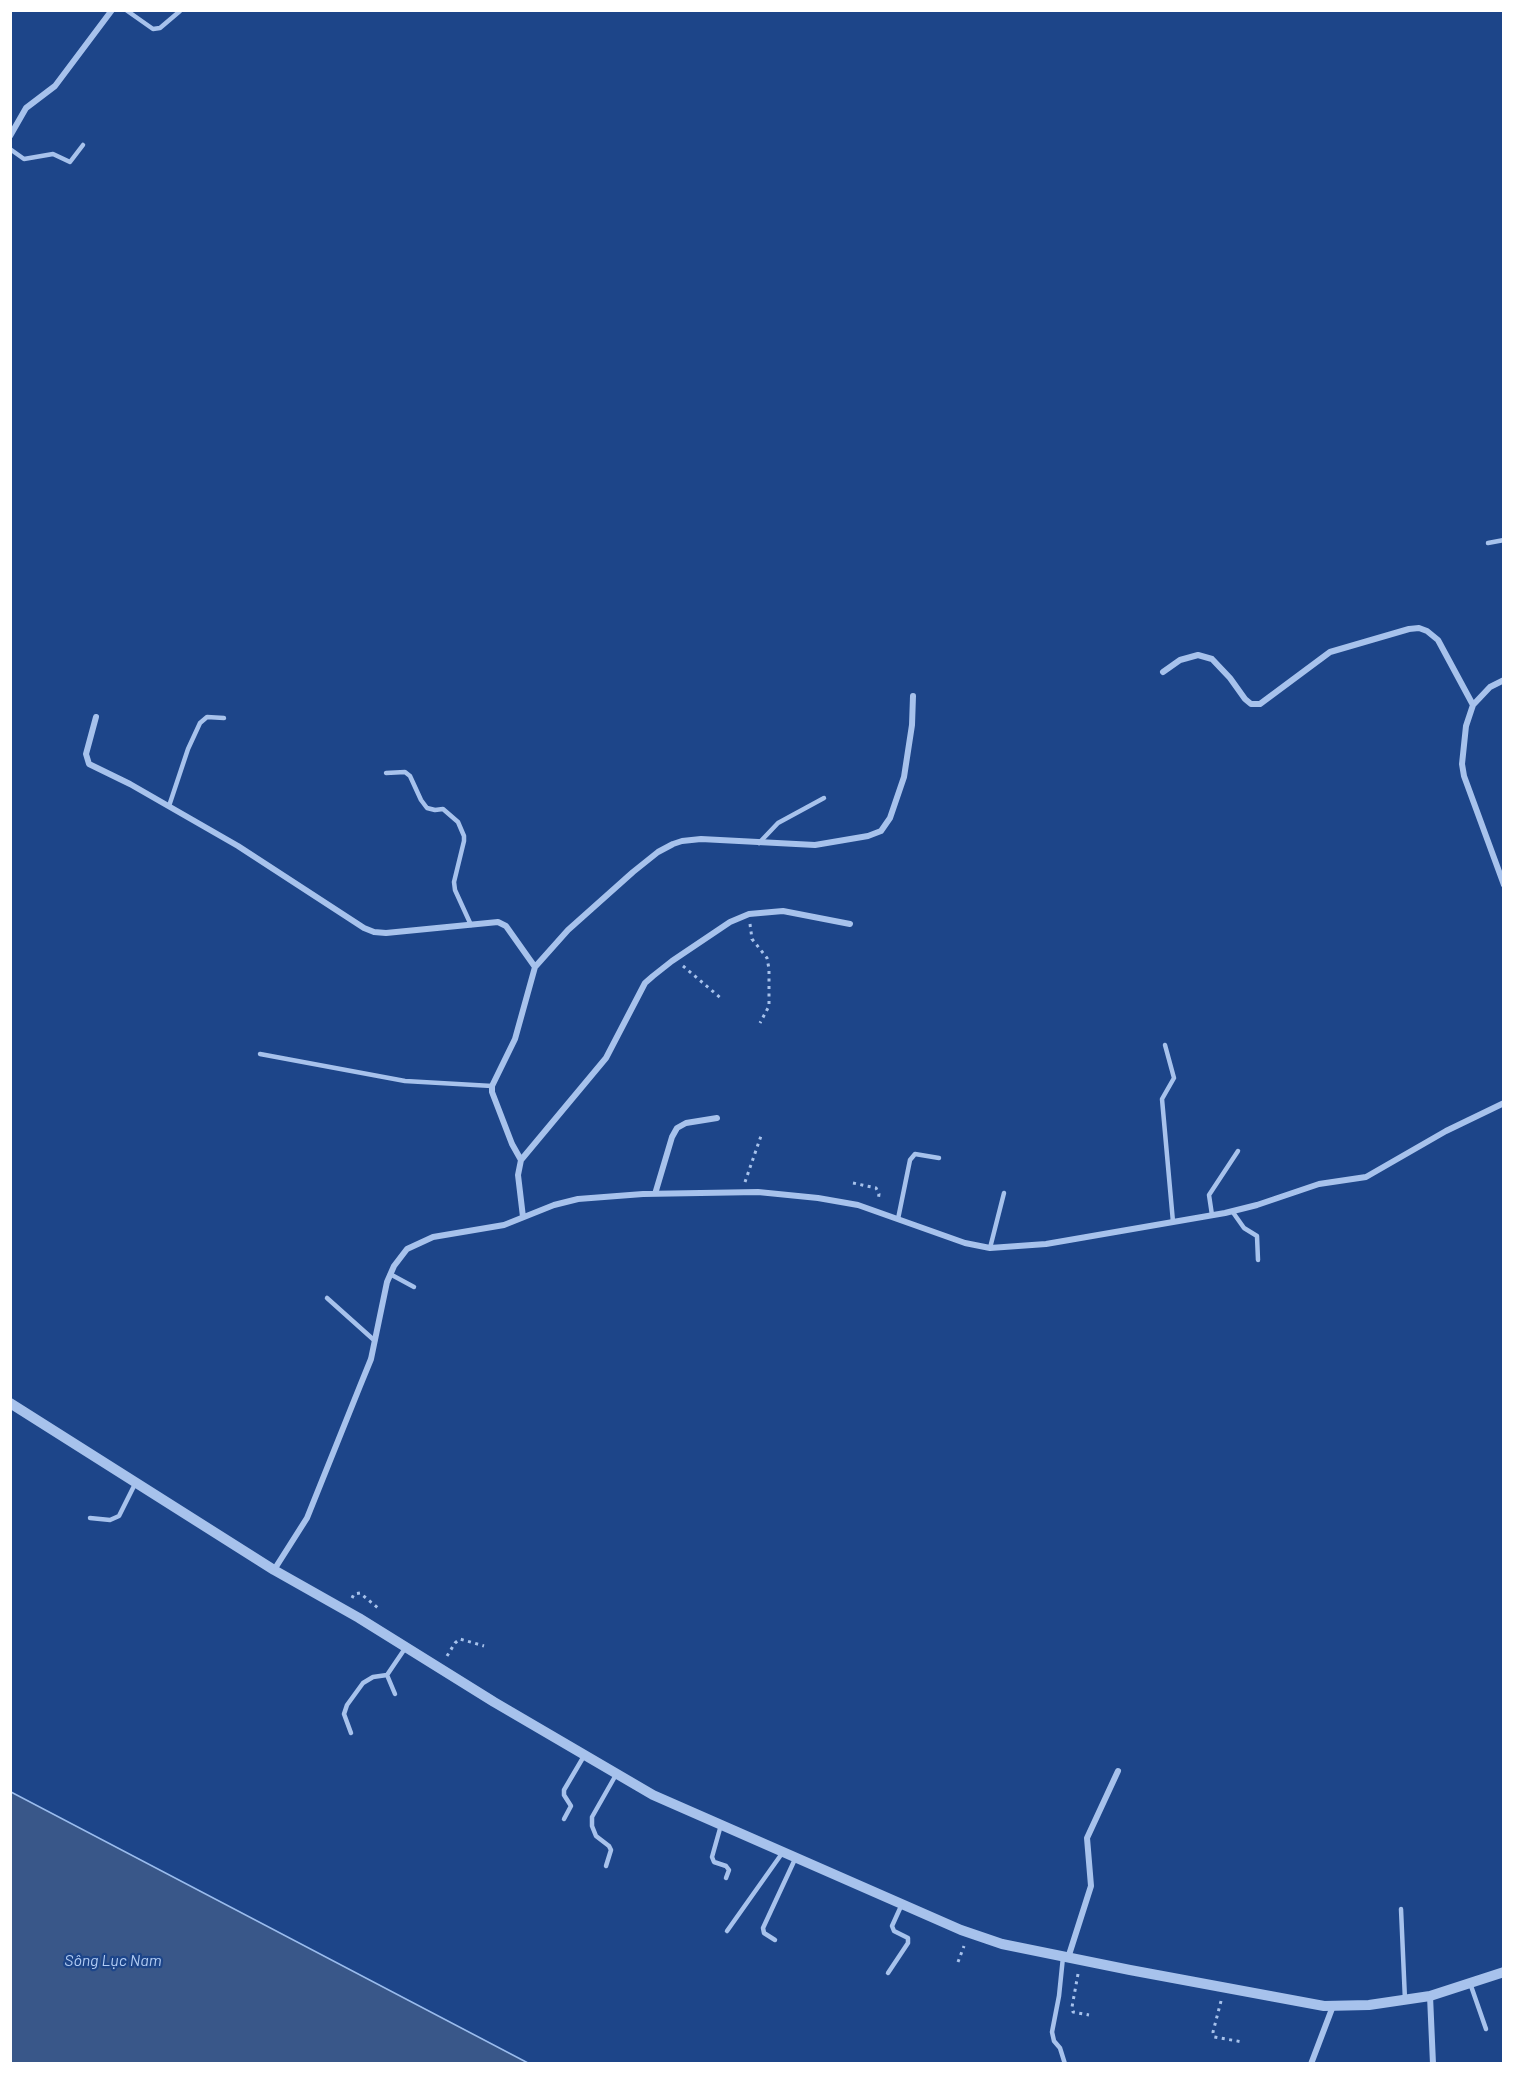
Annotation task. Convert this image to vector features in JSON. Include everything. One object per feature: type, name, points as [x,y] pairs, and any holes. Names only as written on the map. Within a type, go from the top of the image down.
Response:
[{"type":"street","points":[[10,136],[26,108],[55,86],[112,10]]},
{"type":"street","points":[[1163,672],[1180,660],[1198,656],[1212,659],[1245,699],[1251,704],[1260,704],[1330,652],[1419,628],[1438,640],[1473,705]]},
{"type":"street","points":[[1503,680],[1490,687],[1473,705],[1466,726],[1462,764],[1464,776],[1503,885]]},
{"type":"street","points":[[521,1160],[512,1144],[492,1092],[492,1086],[515,1039],[535,967],[568,930],[633,872],[658,852],[682,841],[702,839],[815,845],[868,836],[881,831],[890,818],[904,777],[912,725],[913,696]]},
{"type":"street","points":[[96,717],[86,754],[89,764],[238,846],[348,918],[374,932],[386,933],[498,922],[506,926],[535,967]]},
{"type":"street","points":[[523,1217],[518,1174],[521,1160],[606,1058],[645,983],[675,958],[730,922],[749,914],[783,911],[850,924]]},
{"type":"street","points":[[274,1570],[307,1518],[371,1359],[390,1274],[407,1249],[417,1243],[433,1237],[504,1225],[554,1205],[578,1199],[655,1194],[758,1192],[858,1205],[965,1243],[990,1248],[1046,1244],[1232,1211],[1313,1186],[1366,1177],[1446,1131],[1503,1103]]},
{"type":"street","points":[[655,1194],[672,1137],[677,1128],[686,1123],[717,1118]]},
{"type":"street","points":[[10,1403],[274,1570],[653,1795],[961,1929],[1002,1944],[1224,1988],[1333,2006],[1369,2005],[1430,1996],[1503,1972]]},
{"type":"street","points":[[1065,1957],[1092,1886],[1087,1838],[1118,1771]]},
{"type":"street","points":[[1430,1996],[1433,2064]]},
{"type":"street","points":[[1311,2064],[1333,2006]]},
{"type":"lane","points":[[126,10],[153,29],[160,27],[180,10]]},
{"type":"lane","points":[[10,149],[24,159],[53,154],[70,162],[83,145]]},
{"type":"lane","points":[[1488,543],[1503,540]]},
{"type":"lane","points":[[169,806],[188,749],[201,723],[207,717],[224,718]]},
{"type":"lane","points":[[386,773],[405,772],[410,776],[427,808],[443,809],[458,822],[464,841],[454,882],[455,890],[471,925]]},
{"type":"lane","points":[[759,843],[778,823],[824,798]]},
{"type":"lane","points":[[1165,1046],[1174,1078],[1162,1099],[1173,1222]]},
{"type":"lane","points":[[260,1054],[405,1081],[492,1086]]},
{"type":"lane","points":[[1212,1215],[1208,1202],[1209,1195],[1238,1151]]},
{"type":"lane","points":[[898,1219],[910,1160],[915,1154],[939,1158]]},
{"type":"lane","points":[[990,1248],[1004,1193]]},
{"type":"lane","points":[[1232,1211],[1244,1228],[1257,1236],[1258,1260]]},
{"type":"lane","points":[[390,1274],[414,1287]]},
{"type":"lane","points":[[327,1298],[375,1341]]},
{"type":"lane","points":[[90,1518],[110,1520],[119,1516],[136,1482]]},
{"type":"lane","points":[[351,1733],[345,1714],[347,1705],[363,1683],[372,1677],[387,1675],[406,1647]]},
{"type":"lane","points":[[387,1675],[395,1694]]},
{"type":"lane","points":[[564,1819],[571,1806],[564,1795],[564,1790],[585,1754]]},
{"type":"lane","points":[[606,1866],[611,1850],[596,1836],[591,1826],[592,1817],[617,1773]]},
{"type":"lane","points":[[721,1825],[712,1857],[714,1862],[726,1866],[729,1870],[726,1878]]},
{"type":"lane","points":[[727,1931],[783,1852]]},
{"type":"lane","points":[[775,1940],[764,1933],[763,1928],[796,1857]]},
{"type":"lane","points":[[888,1973],[908,1943],[908,1938],[894,1931],[892,1926],[902,1904]]},
{"type":"lane","points":[[1401,1909],[1405,2000]]},
{"type":"lane","points":[[1065,1957],[1052,2032],[1065,2064]]},
{"type":"lane","points":[[1470,1983],[1486,2029]]},
{"type":"path","points":[[749,914],[752,939],[767,958],[769,969],[769,1006],[760,1023]]},
{"type":"path","points":[[675,958],[723,1000]]},
{"type":"path","points":[[737,1192],[739,1185],[744,1183],[762,1133]]},
{"type":"path","points":[[853,1183],[876,1188],[879,1194],[875,1211]]},
{"type":"path","points":[[440,1668],[455,1643],[460,1640],[484,1646]]},
{"type":"path","points":[[1080,1960],[1072,2007],[1074,2012],[1089,2015]]},
{"type":"path","points":[[1224,1988],[1213,2032],[1214,2037],[1243,2042]]},
{"type":"water","name":"Sông Lục Nam","points":[[11,1792],[528,2063],[11,2063]]}]
